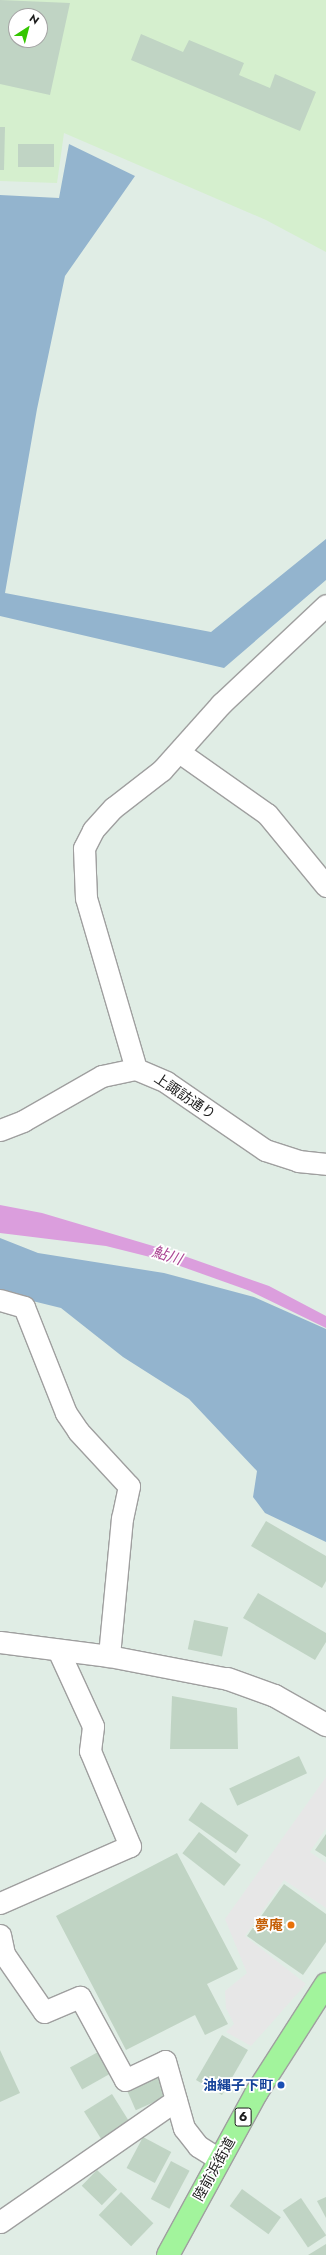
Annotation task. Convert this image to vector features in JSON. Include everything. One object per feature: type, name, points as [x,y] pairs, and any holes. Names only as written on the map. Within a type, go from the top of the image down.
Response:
[{"type":"highway","name":"陸前浜街道","points":[[168,2255],[219,2159],[261,2085],[326,1984]]},
{"type":"street","points":[[0,1130],[23,1121],[102,1076],[136,1068],[86,898],[84,848],[93,830],[113,808],[179,752],[221,704],[326,605]]},
{"type":"street","points":[[179,752],[267,814],[326,886]]},
{"type":"street","name":"上諏訪通り","points":[[136,1068],[166,1082],[265,1150],[298,1161],[326,1164]]},
{"type":"street","points":[[0,1300],[24,1307],[66,1413],[78,1431],[129,1486],[122,1518],[108,1656]]},
{"type":"street","points":[[0,1642],[108,1656],[228,1679],[275,1696],[326,1725]]},
{"type":"street","points":[[0,1903],[130,1846],[90,1751],[93,1726],[58,1650]]},
{"type":"street","points":[[0,1935],[4,1954],[44,2012],[80,1997],[125,2080],[165,2061],[184,2128],[198,2146],[219,2159]]},
{"type":"street","points":[[0,2222],[176,2100]]},
{"type":"shaded area","points":[[0,0],[326,0],[326,252],[266,220],[64,133],[57,183],[0,181]]},
{"type":"shaded area","points":[[69,144],[135,176],[65,276],[37,409],[5,593],[211,632],[326,539],[326,580],[224,668],[0,616],[0,195],[59,198]]},
{"type":"shaded area","points":[[0,1238],[38,1253],[164,1273],[254,1297],[326,1329],[326,1542],[265,1513],[253,1497],[257,1471],[189,1399],[123,1357],[61,1308],[0,1293]]},
{"type":"shaded area","points":[[326,1777],[326,1828],[310,1852],[326,1863],[326,1908],[284,1880],[245,1936],[306,1984],[251,2046],[226,2032],[234,2024],[226,2008],[225,1991],[247,1973],[225,1919]]},
{"type":"water","name":"鮎川","points":[[0,1205],[42,1213],[170,1251],[269,1286],[326,1316],[326,1328],[250,1291],[166,1261],[106,1246],[0,1233]]},
{"type":"building","points":[[0,0],[70,3],[50,95],[0,84]]},
{"type":"building","points":[[141,34],[183,52],[189,40],[244,63],[239,75],[270,88],[275,74],[316,92],[300,131],[131,60]]},
{"type":"building","points":[[0,127],[5,127],[4,170],[0,170]]},
{"type":"building","points":[[18,144],[54,144],[54,167],[18,167]]},
{"type":"building","points":[[266,1521],[326,1556],[326,1581],[322,1588],[251,1546]]},
{"type":"building","points":[[258,1593],[326,1633],[326,1642],[315,1660],[243,1618]]},
{"type":"building","points":[[194,1620],[228,1627],[222,1657],[188,1649]]},
{"type":"building","points":[[172,1696],[237,1708],[238,1749],[170,1749]]},
{"type":"building","points":[[299,1756],[307,1773],[237,1806],[229,1789]]},
{"type":"building","points":[[201,1802],[249,1835],[236,1853],[188,1820]]},
{"type":"building","points":[[199,1832],[241,1865],[224,1886],[182,1853]]},
{"type":"building","points":[[326,1834],[326,1857],[315,1850]]},
{"type":"building","points":[[177,1853],[238,1969],[207,1984],[228,2024],[205,2035],[195,2015],[126,2050],[56,1916]]},
{"type":"building","name":"夢庵","points":[[284,1884],[326,1914],[326,1942],[303,1975],[247,1936]]},
{"type":"building","points":[[222,2035],[248,2050],[222,2095],[196,2080]]},
{"type":"building","points":[[0,2050],[20,2093],[0,2102]]},
{"type":"building","points":[[98,2052],[110,2074],[82,2089],[70,2068]]},
{"type":"building","points":[[158,2074],[168,2096],[136,2110],[126,2088]]},
{"type":"building","points":[[112,2094],[131,2125],[103,2142],[84,2111]]},
{"type":"building","points":[[143,2137],[171,2152],[155,2183],[127,2168]]},
{"type":"building","points":[[171,2161],[190,2171],[169,2209],[151,2199]]},
{"type":"building","points":[[97,2170],[117,2189],[102,2205],[82,2186]]},
{"type":"building","points":[[242,2189],[281,2217],[268,2234],[230,2206]]},
{"type":"building","points":[[121,2192],[153,2223],[131,2246],[99,2215]]},
{"type":"building","points":[[326,2197],[326,2218],[317,2201]]},
{"type":"building","points":[[301,2198],[326,2235],[308,2248],[283,2210]]},
{"type":"building","points":[[326,2244],[326,2255],[308,2255]]},
{"type":"place","name":"夢庵","points":[[291,1925]]},
{"type":"place","name":"油縄子下町","points":[[281,2085]]}]
